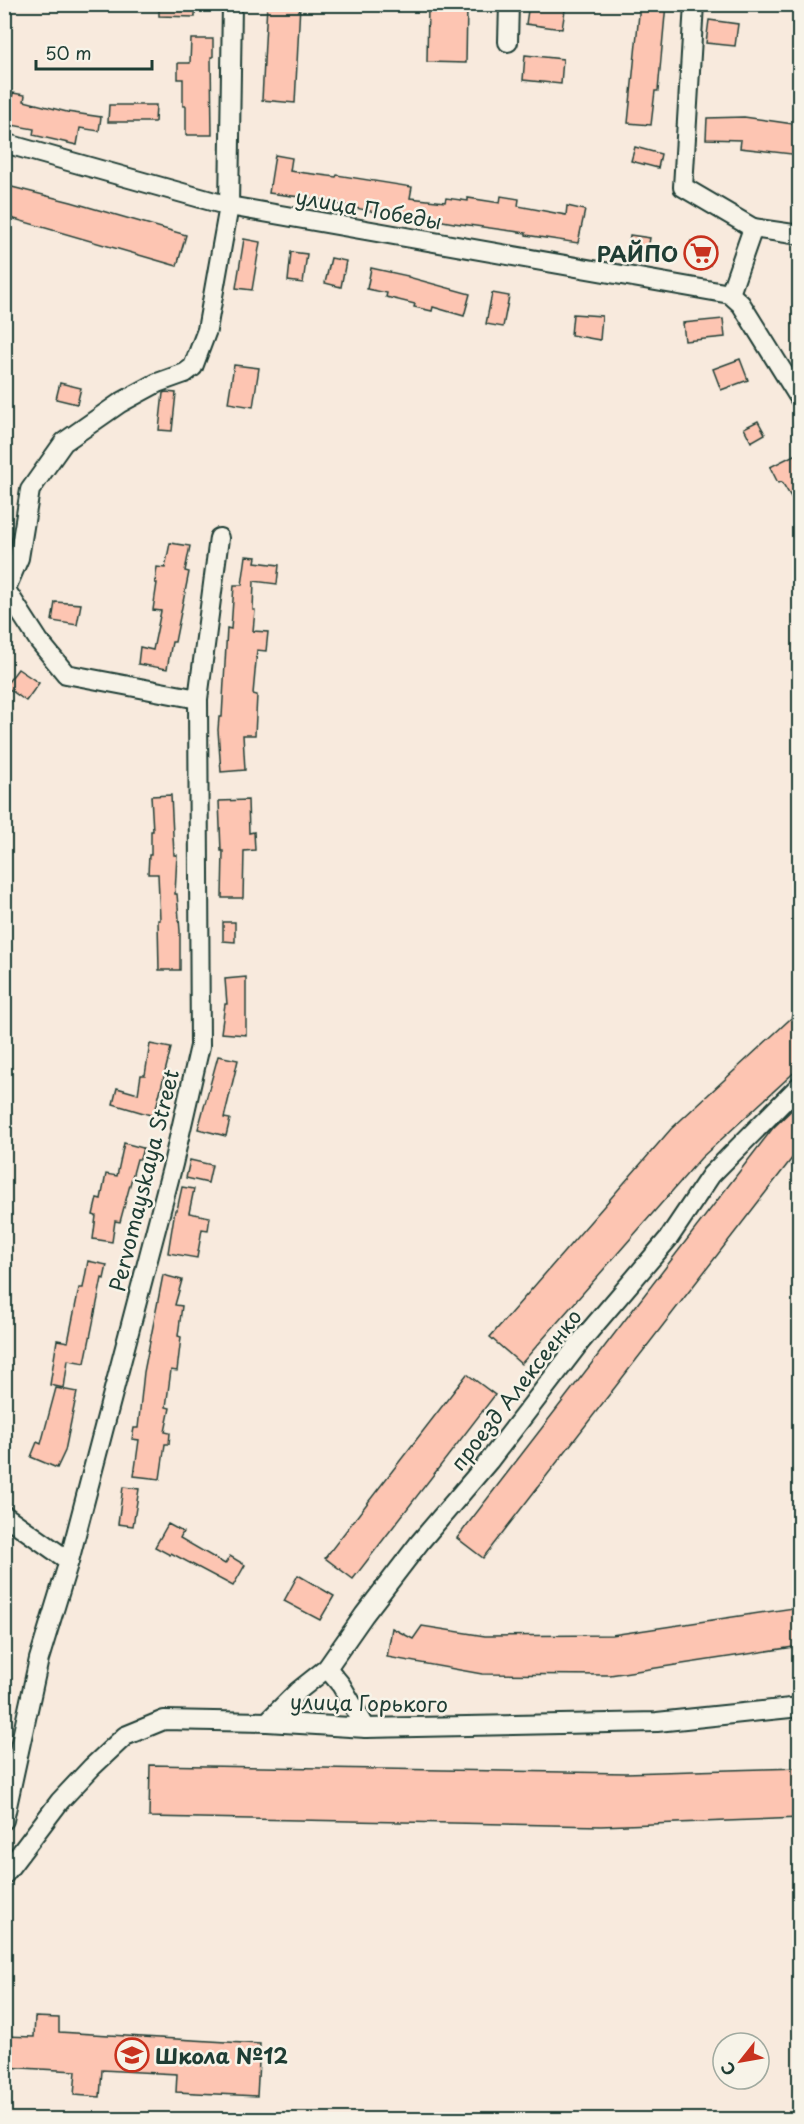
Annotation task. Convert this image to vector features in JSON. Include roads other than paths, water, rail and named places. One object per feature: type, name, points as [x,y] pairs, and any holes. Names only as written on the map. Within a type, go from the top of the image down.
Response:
[{"type":"street","points":[[198,699],[66,674],[39,641],[5,591],[19,558],[30,490],[64,442],[120,403],[158,383],[185,373],[193,367],[207,330],[229,206],[232,4]]},
{"type":"street","points":[[508,42],[509,4]]},
{"type":"street","points":[[694,4],[683,187],[753,228],[800,235]]},
{"type":"street","name":"улица Победы","points":[[4,143],[229,206],[736,299]]},
{"type":"street","points":[[753,228],[736,299],[800,399]]},
{"type":"street","name":"Pervomayskaya Street","points":[[4,1820],[39,1659],[69,1561],[173,1164],[200,1046],[198,699],[219,538]]},
{"type":"street","name":"проезд Алексеенко","points":[[267,1722],[305,1685],[327,1668],[420,1542],[489,1461],[581,1341],[668,1239],[711,1175],[800,1085]]},
{"type":"street","points":[[4,1515],[69,1561]]},
{"type":"street","points":[[327,1668],[366,1728]]},
{"type":"street","name":"улица Горького","points":[[4,1875],[60,1801],[92,1767],[125,1736],[164,1720],[267,1722],[366,1728],[657,1722],[800,1707]]},
{"type":"place","name":"РАЙПО","points":[[701,253]]},
{"type":"place","name":"Школа №12","points":[[132,2055]]}]
